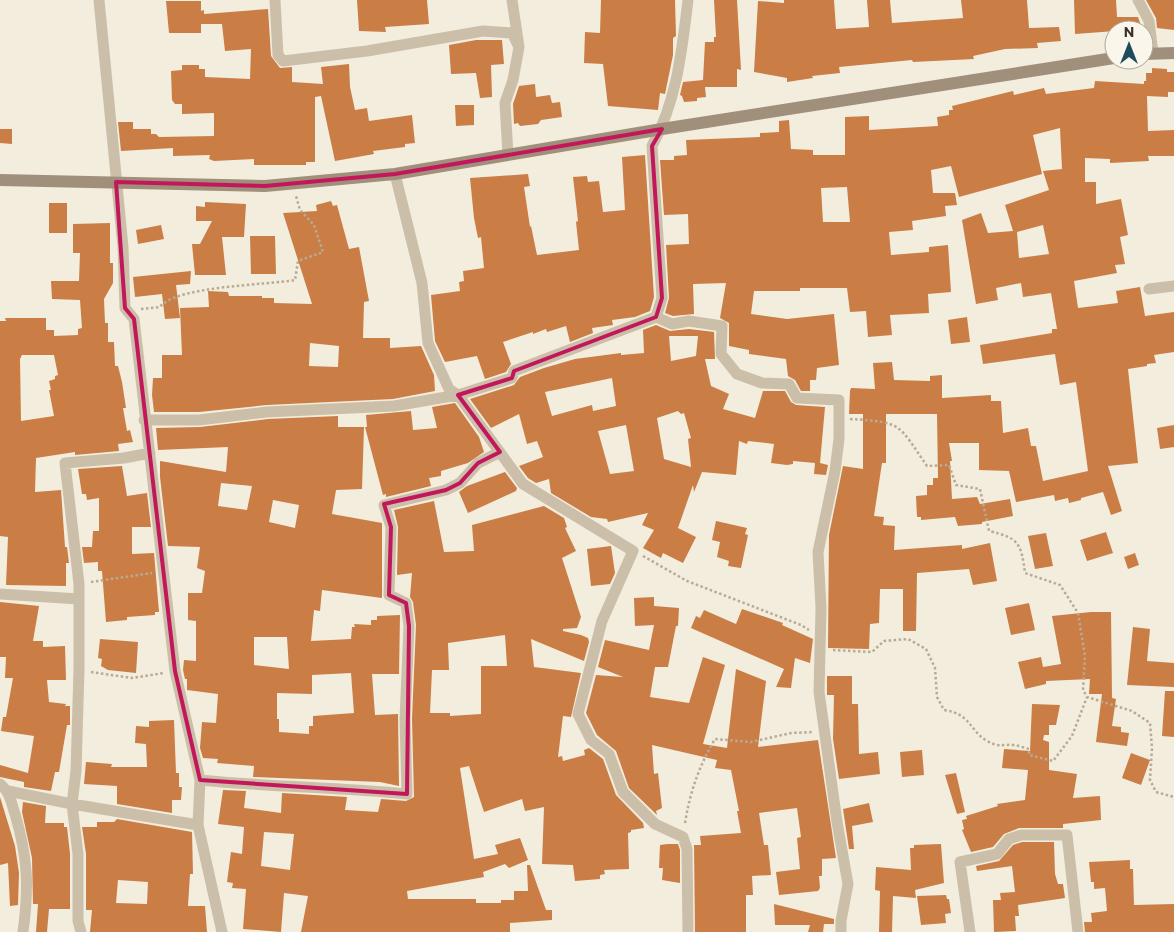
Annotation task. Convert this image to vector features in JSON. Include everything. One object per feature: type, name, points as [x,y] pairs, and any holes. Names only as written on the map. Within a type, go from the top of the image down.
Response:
[{"type":"main road","points":[[1154,54],[1174,53]]},
{"type":"main road","points":[[0,180],[264,186],[395,174],[662,129],[1104,60]]},
{"type":"street","points":[[99,0],[123,247],[125,308],[134,319],[144,420],[150,454],[175,670],[200,780],[198,825],[222,932]]},
{"type":"street","points":[[275,0],[278,55],[283,61],[367,51],[484,31],[512,33],[519,47]]},
{"type":"street","points":[[508,154],[505,102],[513,80],[519,47],[512,0]]},
{"type":"street","points":[[656,317],[662,298],[652,146],[662,129],[680,70],[688,0]]},
{"type":"street","points":[[1138,0],[1148,20]]},
{"type":"street","points":[[395,174],[422,283],[428,343],[449,389],[458,395],[523,484],[633,551],[602,621],[578,714],[591,740],[609,754],[623,792],[655,824],[683,837],[687,849],[688,932]]},
{"type":"street","points":[[1149,289],[1174,286]]},
{"type":"street","points":[[144,420],[199,420],[267,412],[394,406],[458,395],[512,378],[514,371],[656,317],[672,324],[689,321],[722,326],[721,354],[737,374],[762,383],[789,384],[797,398],[840,400],[835,472],[818,552],[819,692],[826,732],[835,812],[848,884],[841,921],[841,932]]},
{"type":"street","points":[[200,780],[244,784],[340,787],[408,794],[405,719],[409,626],[406,603],[389,595],[391,526],[384,505],[446,490],[460,483],[478,463],[500,452]]},
{"type":"street","points":[[82,932],[78,921],[78,854],[72,804],[76,771],[80,670],[80,584],[65,463],[150,454]]},
{"type":"street","points":[[0,594],[80,599]]},
{"type":"street","points":[[4,787],[72,804],[198,825]]},
{"type":"street","points":[[4,787],[25,848],[27,900],[23,932]]},
{"type":"street","points":[[970,932],[960,862],[997,854],[1010,839],[1021,835],[1044,833],[1067,835],[1078,932]]},
{"type":"path","points":[[130,312],[160,307],[165,300],[222,287],[241,287],[296,280],[298,261],[323,252],[314,225],[300,210],[294,184]]},
{"type":"path","points":[[840,418],[889,422],[903,430],[927,466],[949,465],[956,485],[980,489],[989,531],[1010,536],[1022,550],[1025,573],[1042,581],[1060,585],[1078,613],[1084,656],[1083,690],[1087,697],[1132,711],[1150,723],[1152,748],[1150,780],[1156,792],[1174,797]]},
{"type":"path","points":[[633,551],[687,581],[801,625],[814,634],[819,648],[872,652],[884,641],[908,639],[926,649],[935,668],[937,697],[944,710],[956,712],[970,722],[985,740],[1000,747],[1013,744],[1029,749],[1029,755],[1053,761],[1072,736],[1087,697]]},
{"type":"path","points":[[80,584],[163,571]]},
{"type":"path","points":[[80,670],[132,678],[175,670]]},
{"type":"path","points":[[683,837],[690,791],[704,757],[715,739],[751,742],[791,733],[826,732]]},
{"type":"highlighted area","points":[[662,129],[652,146],[662,298],[656,317],[514,371],[512,378],[458,395],[500,452],[478,463],[460,483],[446,490],[384,504],[391,527],[389,595],[406,603],[409,626],[407,794],[200,780],[175,671],[134,319],[125,308],[116,182],[265,186],[395,174]]},
{"type":"building","points":[[357,0],[427,0],[429,24],[385,27],[386,32],[359,31]]},
{"type":"building","points":[[601,0],[675,0],[676,36],[673,38],[673,55],[665,94],[660,93],[658,110],[608,106],[603,64],[584,63],[585,32],[600,33]]},
{"type":"building","points":[[714,0],[737,0],[741,70],[737,69],[737,87],[705,87],[706,97],[697,98],[697,101],[684,102],[680,95],[683,82],[703,80],[705,42],[714,42],[714,37],[716,37]]},
{"type":"building","points":[[784,0],[834,0],[836,29],[869,27],[867,0],[890,0],[892,23],[963,18],[961,0],[1027,0],[1029,28],[1059,27],[1061,41],[1037,43],[1038,48],[1005,49],[973,56],[974,59],[913,62],[912,60],[839,67],[840,73],[812,76],[813,78],[787,82],[787,78],[754,72],[758,1],[784,3]]},
{"type":"building","points":[[1074,0],[1116,0],[1117,17],[1138,17],[1139,20],[1104,20],[1104,32],[1075,34]]},
{"type":"building","points":[[1146,0],[1174,0],[1174,30],[1157,28],[1156,18]]},
{"type":"building","points":[[166,1],[201,1],[201,11],[204,10],[204,14],[268,9],[271,56],[280,68],[292,67],[292,82],[323,84],[321,67],[349,64],[350,87],[355,110],[367,108],[369,121],[412,115],[415,143],[405,144],[405,147],[373,151],[374,154],[335,161],[321,96],[315,97],[315,162],[306,162],[306,165],[254,165],[254,159],[214,161],[209,159],[210,155],[173,156],[173,148],[121,151],[118,122],[133,122],[133,129],[151,129],[151,134],[156,134],[159,137],[214,136],[214,113],[182,114],[182,104],[175,104],[172,100],[171,71],[182,70],[182,65],[199,65],[199,69],[205,69],[205,77],[250,79],[251,49],[225,51],[222,24],[201,24],[201,33],[169,33]]},
{"type":"building","points":[[476,40],[502,40],[504,64],[491,65],[492,97],[480,98],[476,73],[451,74],[449,45]]},
{"type":"building","points":[[1154,68],[1167,69],[1167,72],[1174,72],[1174,92],[1168,92],[1168,97],[1147,96],[1148,131],[1174,130],[1174,156],[1148,156],[1149,161],[1110,163],[1110,159],[1085,158],[1085,182],[1096,182],[1096,204],[1121,199],[1128,235],[1120,237],[1125,264],[1115,265],[1117,273],[1074,281],[1078,308],[1118,303],[1116,291],[1140,287],[1145,316],[1174,312],[1174,352],[1154,355],[1156,363],[1128,369],[1138,463],[1108,466],[1122,511],[1111,515],[1103,492],[1069,503],[1068,498],[1055,501],[1054,495],[1016,502],[1009,471],[979,470],[979,443],[949,443],[952,461],[950,461],[952,499],[977,497],[980,504],[1010,499],[1013,516],[982,522],[982,524],[958,526],[955,517],[921,520],[921,517],[917,517],[916,496],[927,495],[927,485],[933,485],[933,478],[938,478],[937,414],[886,414],[886,463],[882,463],[874,516],[884,517],[883,525],[895,526],[894,550],[962,545],[962,549],[990,543],[997,581],[973,585],[969,569],[917,573],[916,631],[903,631],[903,589],[880,589],[879,623],[870,624],[869,649],[828,648],[829,535],[843,466],[863,469],[863,414],[849,414],[850,391],[851,388],[875,389],[873,363],[892,362],[894,380],[930,381],[930,376],[942,375],[942,398],[991,395],[991,401],[1001,401],[1003,433],[1028,428],[1031,446],[1036,446],[1043,481],[1088,471],[1076,382],[1060,385],[1055,354],[983,364],[980,345],[1052,333],[1052,329],[1057,329],[1051,293],[1023,297],[1021,283],[996,288],[998,300],[976,304],[962,220],[981,213],[988,233],[1013,231],[1005,205],[1049,190],[1043,171],[1062,169],[1060,128],[1033,135],[1042,174],[959,197],[951,166],[931,170],[933,193],[955,193],[957,205],[945,206],[946,216],[912,221],[913,230],[889,232],[891,255],[929,252],[929,247],[948,245],[951,292],[928,294],[929,313],[890,315],[892,335],[868,337],[866,311],[850,312],[847,288],[800,288],[800,291],[754,291],[751,314],[787,319],[834,314],[839,365],[817,368],[816,380],[810,380],[810,391],[801,391],[795,380],[788,376],[786,359],[749,354],[749,350],[729,346],[729,323],[720,318],[726,283],[693,284],[694,314],[673,316],[665,313],[669,298],[666,245],[689,244],[688,214],[664,215],[660,160],[674,160],[674,156],[687,155],[686,140],[760,137],[760,133],[779,132],[779,121],[789,120],[791,149],[813,150],[813,155],[845,155],[845,117],[869,116],[869,130],[938,126],[937,117],[949,115],[949,110],[953,110],[952,106],[1013,91],[1014,95],[1044,88],[1046,94],[1094,88],[1095,81],[1144,84],[1146,73],[1152,73]],"holes":[[[847,187],[850,222],[823,222],[821,188]],[[1043,225],[1049,254],[1019,258],[1017,232]]]},
{"type":"building","points":[[535,84],[536,97],[550,95],[552,103],[560,102],[562,117],[541,120],[538,124],[520,126],[518,123],[514,124],[513,104],[519,86]]},
{"type":"building","points":[[455,105],[474,105],[474,125],[456,126]]},
{"type":"building","points":[[0,129],[12,129],[12,144],[0,143]]},
{"type":"building","points":[[645,155],[654,297],[650,311],[635,317],[612,320],[613,325],[592,328],[593,333],[570,342],[566,326],[547,332],[546,329],[533,334],[533,332],[503,342],[511,364],[506,372],[485,379],[477,356],[445,362],[435,341],[431,295],[460,291],[459,282],[464,281],[463,271],[484,268],[481,237],[478,238],[474,218],[470,178],[528,174],[530,186],[524,187],[530,227],[537,255],[579,250],[573,177],[587,176],[588,182],[599,181],[603,212],[625,210],[622,157]]},
{"type":"building","points":[[331,201],[333,206],[337,205],[349,249],[359,247],[369,301],[364,302],[363,338],[390,338],[390,348],[421,346],[434,375],[435,391],[393,399],[267,405],[199,412],[154,412],[153,378],[162,378],[162,355],[182,355],[180,308],[209,307],[208,291],[228,292],[229,296],[274,298],[274,303],[312,304],[283,213],[317,211],[316,205]],"holes":[[[310,343],[339,346],[338,367],[309,366]]]},
{"type":"building","points":[[205,202],[246,204],[244,237],[222,237],[226,275],[195,275],[192,244],[200,244],[212,221],[196,221],[196,206],[205,207]]},
{"type":"building","points":[[49,203],[67,203],[67,233],[49,233]]},
{"type":"building","points":[[110,223],[110,263],[113,263],[113,283],[104,299],[105,323],[108,323],[108,342],[114,342],[115,366],[118,366],[122,382],[126,408],[123,408],[127,431],[130,430],[133,442],[118,444],[119,451],[75,455],[75,452],[36,458],[35,492],[61,490],[65,547],[67,547],[69,563],[66,563],[66,586],[6,585],[8,537],[0,536],[0,321],[6,321],[5,318],[46,318],[46,330],[54,330],[54,336],[78,335],[78,329],[82,328],[80,300],[52,299],[51,281],[79,281],[80,253],[73,253],[73,224]],"holes":[[[22,355],[54,355],[58,375],[55,376],[55,379],[49,381],[54,416],[21,421],[20,359]]]},
{"type":"building","points":[[161,225],[164,239],[138,244],[136,230]]},
{"type":"building","points":[[250,236],[275,236],[276,274],[251,274]]},
{"type":"building","points":[[191,271],[190,284],[176,285],[180,318],[165,319],[162,294],[135,297],[133,277]]},
{"type":"building","points":[[967,317],[970,342],[951,344],[948,320]]},
{"type":"building","points":[[656,325],[670,331],[689,329],[714,332],[715,359],[705,359],[711,386],[729,394],[723,409],[755,418],[763,391],[785,391],[791,402],[796,405],[825,407],[820,463],[828,465],[826,475],[814,474],[815,463],[793,461],[793,464],[787,465],[771,463],[774,444],[748,441],[747,444],[739,441],[736,475],[702,472],[694,492],[693,485],[678,528],[696,537],[683,563],[663,553],[661,558],[643,548],[654,530],[642,525],[648,513],[608,522],[607,519],[591,517],[551,493],[549,479],[536,483],[528,478],[519,466],[543,457],[537,441],[527,444],[519,414],[491,428],[470,399],[514,385],[520,377],[575,359],[621,353],[621,355],[644,353],[643,330]],"holes":[[[669,336],[698,336],[696,356],[671,361]],[[612,378],[616,406],[593,411],[592,405],[552,416],[545,392]],[[678,411],[681,414],[684,413],[691,438],[688,439],[691,467],[664,459],[657,418]],[[626,425],[634,471],[610,474],[598,431]]]},
{"type":"building","points":[[455,403],[479,437],[484,452],[468,463],[441,471],[441,476],[429,478],[431,486],[386,497],[386,494],[383,495],[365,427],[367,427],[366,415],[411,411],[413,430],[437,428],[432,407]]},
{"type":"building","points":[[338,416],[338,427],[364,427],[362,489],[336,490],[332,514],[382,523],[382,598],[322,590],[320,611],[314,610],[311,641],[351,639],[352,627],[355,627],[354,624],[371,625],[371,620],[377,620],[377,616],[400,615],[399,674],[372,674],[375,715],[398,714],[399,786],[380,782],[253,777],[254,766],[217,763],[218,759],[203,758],[200,748],[202,722],[216,723],[218,694],[187,690],[187,679],[185,679],[183,670],[184,660],[196,661],[196,621],[188,620],[188,593],[202,593],[205,571],[197,568],[200,547],[168,546],[160,461],[226,472],[228,447],[158,450],[156,428],[200,427],[268,419]],"holes":[[[221,483],[252,486],[247,510],[218,506]],[[273,500],[299,505],[295,528],[269,522]],[[254,637],[287,637],[289,669],[254,665]],[[351,673],[354,713],[313,716],[313,726],[309,726],[309,734],[279,732],[277,693],[312,694],[312,675]]]},
{"type":"building","points":[[1174,425],[1174,447],[1160,449],[1157,428]]},
{"type":"building","points":[[122,466],[127,496],[147,493],[151,527],[132,527],[132,554],[154,553],[159,612],[155,612],[155,615],[127,617],[127,620],[106,622],[102,571],[98,571],[98,562],[84,563],[82,547],[92,547],[93,531],[99,531],[99,498],[87,500],[86,494],[82,494],[78,469]]},
{"type":"building","points":[[505,472],[517,488],[516,491],[468,513],[459,492],[467,486]]},
{"type":"building","points":[[434,501],[444,552],[474,551],[472,525],[544,506],[564,518],[567,527],[565,528],[576,551],[562,558],[581,617],[577,628],[563,629],[563,631],[581,635],[588,638],[589,642],[584,661],[531,639],[534,667],[581,673],[571,717],[563,716],[558,757],[562,756],[563,761],[585,755],[584,750],[589,748],[603,759],[616,795],[643,823],[644,828],[631,830],[628,833],[629,869],[604,870],[605,874],[600,875],[600,879],[575,881],[573,865],[542,864],[544,807],[525,811],[522,799],[484,812],[469,766],[460,768],[474,859],[498,854],[495,845],[520,838],[528,860],[509,868],[505,864],[483,872],[484,877],[407,891],[408,899],[476,899],[476,903],[501,903],[501,900],[514,900],[514,891],[528,891],[527,865],[530,865],[546,910],[552,910],[552,920],[510,923],[510,932],[301,932],[308,896],[284,893],[281,932],[243,929],[246,889],[232,888],[233,883],[227,882],[231,852],[242,854],[244,827],[218,824],[223,790],[246,791],[244,808],[281,813],[282,793],[347,797],[345,810],[378,812],[381,799],[406,801],[414,797],[412,719],[416,625],[413,602],[410,597],[412,573],[397,575],[398,527],[394,510]],"holes":[[[505,635],[507,666],[481,666],[481,714],[450,716],[450,713],[430,713],[432,670],[449,670],[448,643]],[[264,832],[294,834],[290,870],[261,866]]]},
{"type":"building","points":[[716,521],[747,528],[745,534],[748,535],[741,568],[728,566],[729,561],[717,557],[720,542],[712,540]]},
{"type":"building","points":[[1106,532],[1113,553],[1087,561],[1080,540]]},
{"type":"building","points":[[1046,533],[1053,566],[1035,569],[1028,536]]},
{"type":"building","points":[[611,546],[615,573],[610,584],[591,586],[587,549]]},
{"type":"building","points":[[1135,553],[1139,565],[1128,569],[1124,557]]},
{"type":"building","points":[[654,597],[654,606],[679,608],[678,626],[676,626],[668,667],[655,667],[650,697],[689,703],[703,657],[725,665],[703,744],[727,748],[736,669],[766,681],[758,747],[818,740],[836,858],[822,859],[822,876],[819,876],[820,888],[818,891],[779,895],[776,872],[800,869],[797,838],[801,837],[797,808],[759,813],[764,845],[768,845],[771,875],[752,876],[753,895],[746,895],[746,932],[695,932],[694,845],[701,845],[700,836],[741,833],[731,770],[715,768],[717,760],[652,745],[654,774],[658,773],[662,808],[656,811],[657,815],[629,788],[616,751],[597,735],[586,713],[596,675],[623,677],[598,667],[605,640],[649,650],[654,625],[635,626],[634,598]]},
{"type":"building","points":[[0,602],[39,606],[33,641],[43,641],[43,647],[65,646],[66,680],[47,680],[49,702],[70,706],[70,725],[67,725],[59,772],[55,772],[51,791],[24,787],[24,782],[0,777],[0,765],[28,773],[34,736],[1,731],[3,717],[6,717],[13,678],[5,678],[6,657],[0,657]]},
{"type":"building","points":[[1029,603],[1035,630],[1011,635],[1005,608]]},
{"type":"building","points":[[742,609],[783,623],[782,625],[813,639],[810,663],[795,658],[791,688],[776,687],[784,669],[691,628],[696,616],[700,618],[704,610],[736,624]]},
{"type":"building","points":[[1111,612],[1112,698],[1116,699],[1112,726],[1121,727],[1121,732],[1129,733],[1127,746],[1096,742],[1102,694],[1089,694],[1090,679],[1046,681],[1046,684],[1025,689],[1018,662],[1041,657],[1043,667],[1061,664],[1052,616]]},
{"type":"building","points":[[1133,627],[1150,629],[1147,661],[1174,663],[1174,687],[1127,685]]},
{"type":"building","points":[[100,639],[138,642],[136,673],[108,670],[101,666],[102,659],[98,658]]},
{"type":"building","points":[[827,676],[852,676],[852,704],[858,704],[859,754],[878,752],[880,774],[839,779],[833,739],[834,695],[827,695]]},
{"type":"building","points":[[1165,691],[1174,691],[1174,737],[1162,736]]},
{"type":"building","points":[[1032,704],[1060,705],[1056,725],[1049,725],[1049,735],[1044,735],[1043,740],[1049,742],[1049,770],[1077,774],[1073,798],[1100,796],[1101,820],[1063,824],[1063,828],[1019,828],[1004,834],[993,847],[971,852],[962,830],[964,829],[962,820],[967,819],[966,816],[998,806],[997,804],[1025,800],[1028,770],[1002,768],[1004,749],[1030,751]]},
{"type":"building","points":[[174,720],[176,773],[179,773],[179,787],[182,787],[181,800],[172,800],[172,813],[117,804],[117,786],[84,784],[86,762],[112,764],[111,767],[147,767],[146,744],[135,743],[136,726],[149,727],[149,721]]},
{"type":"building","points":[[922,750],[924,775],[902,777],[900,752]]},
{"type":"building","points":[[1131,753],[1150,760],[1141,785],[1122,778]]},
{"type":"building","points":[[956,773],[965,812],[957,814],[945,775]]},
{"type":"building","points":[[0,797],[15,846],[19,873],[18,905],[10,906],[8,863],[0,865]]},
{"type":"building","points":[[23,802],[46,806],[45,823],[64,823],[64,827],[67,827],[70,854],[70,909],[49,909],[47,932],[36,932],[38,904],[33,904],[32,858],[22,812]]},
{"type":"building","points":[[869,803],[873,822],[852,826],[854,849],[849,849],[843,809]]},
{"type":"building","points":[[117,819],[192,832],[193,874],[190,874],[188,906],[205,906],[207,932],[90,932],[92,910],[86,910],[86,854],[82,827],[97,827],[97,822],[114,822]],"holes":[[[118,880],[148,882],[147,904],[116,903]]]},
{"type":"building","points":[[1022,842],[1054,842],[1055,874],[1058,884],[1063,884],[1065,898],[1018,905],[1019,916],[1015,916],[1016,931],[994,932],[993,900],[1001,900],[1000,893],[1015,892],[1012,866],[977,871],[976,866],[999,861],[1013,845]]},
{"type":"building","points":[[678,844],[680,850],[680,883],[662,880],[663,868],[659,868],[660,845]]},
{"type":"building","points":[[941,844],[944,883],[915,890],[916,898],[893,896],[892,932],[879,932],[880,891],[875,890],[876,867],[911,870],[910,848],[914,848],[914,845]]},
{"type":"building","points":[[1130,860],[1130,869],[1133,869],[1134,905],[1174,904],[1174,932],[1085,932],[1084,922],[1092,922],[1091,913],[1107,911],[1105,888],[1094,889],[1094,882],[1091,882],[1089,862]]},
{"type":"building","points":[[946,895],[947,899],[949,899],[951,913],[945,914],[946,923],[921,925],[917,896]]},
{"type":"building","points":[[774,904],[834,919],[834,924],[824,924],[823,932],[808,932],[810,925],[775,925]]}]
